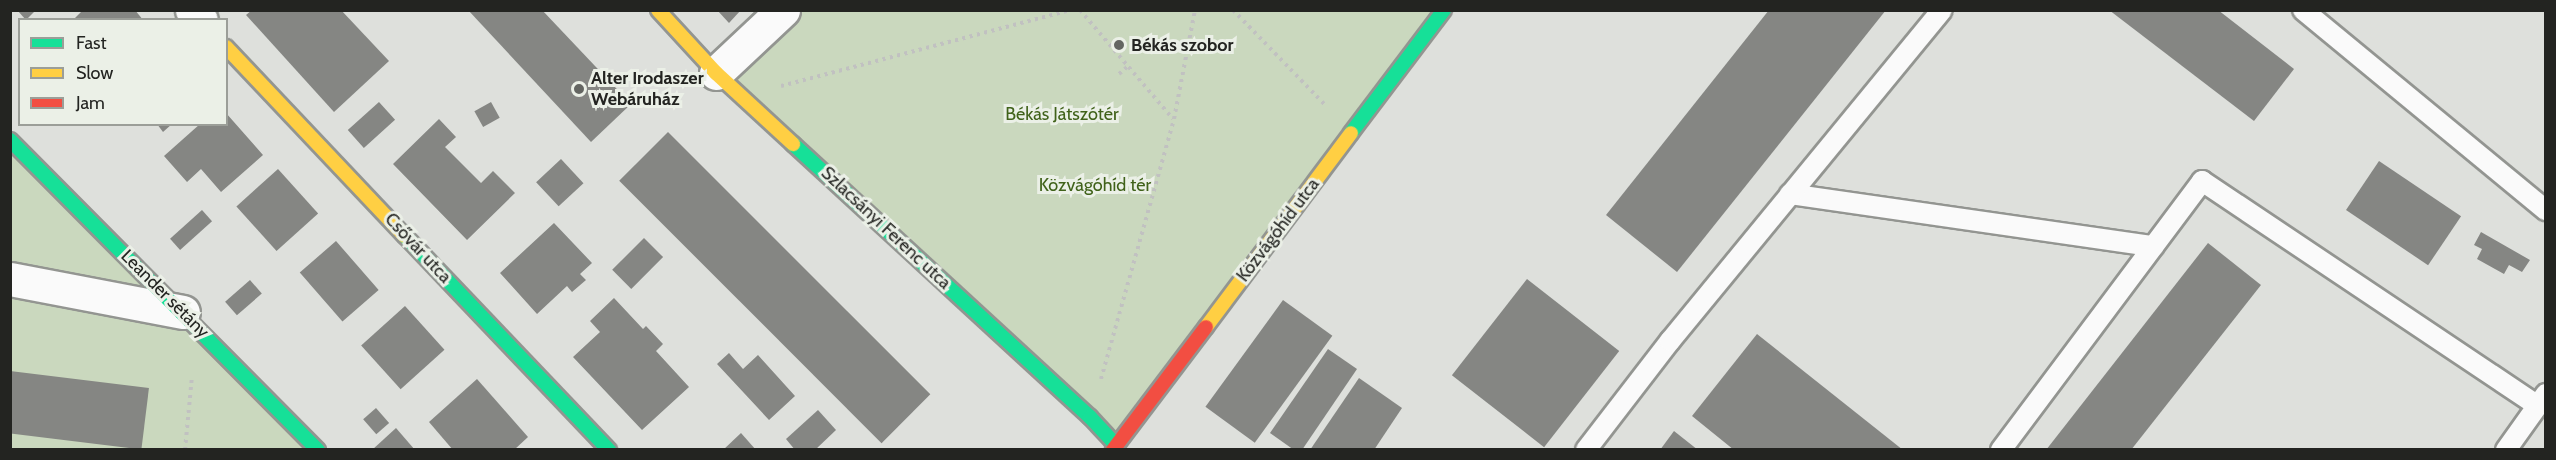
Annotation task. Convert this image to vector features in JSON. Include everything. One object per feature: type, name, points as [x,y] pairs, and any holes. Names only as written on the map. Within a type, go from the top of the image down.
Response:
[{"type":"street","name":"Szlacsányi Ferenc utca","points":[[658,10],[716,73],[1090,417],[1114,448]]},
{"type":"street","points":[[716,73],[783,10]]},
{"type":"street","name":"Közvágóhíd utca","points":[[1114,448],[1444,10]]},
{"type":"street","name":"Csővár utca","points":[[228,48],[609,450]]},
{"type":"street","name":"Leander sétány","points":[[10,141],[190,319],[318,450]]},
{"type":"street","points":[[10,279],[190,319]]},
{"type":"lane","points":[[1586,450],[1670,341],[1942,10]]},
{"type":"lane","points":[[2303,10],[2546,210]]},
{"type":"lane","points":[[2001,450],[2202,181],[2542,400],[2506,450]]},
{"type":"lane","points":[[1790,194],[2153,246]]},
{"type":"path","points":[[743,96],[1071,10]]},
{"type":"path","points":[[1080,10],[1174,119]]},
{"type":"path","points":[[1090,417],[1174,119],[1196,10]]},
{"type":"path","points":[[1233,10],[1352,132]]},
{"type":"path","points":[[1119,74],[1127,67]]},
{"type":"path","points":[[185,450],[190,319]]},
{"type":"green space","name":"Közvágóhíd tér","points":[[783,11],[1444,11],[1116,445],[716,73]]},
{"type":"green space","points":[[11,147],[308,449],[11,449]]},
{"type":"building","points":[[17,10],[36,10],[28,18],[24,18]]},
{"type":"building","points":[[83,10],[135,10],[141,18],[75,18]]},
{"type":"building","points":[[252,10],[341,10],[389,61],[334,112],[246,15]]},
{"type":"building","points":[[468,10],[542,10],[631,104],[591,142]]},
{"type":"building","points":[[717,10],[741,10],[729,23]]},
{"type":"building","points":[[1769,10],[1886,10],[1677,272],[1606,215]]},
{"type":"building","points":[[2109,10],[2218,10],[2294,69],[2254,121]]},
{"type":"building","points":[[379,102],[395,120],[364,148],[348,130]]},
{"type":"building","points":[[491,102],[500,118],[483,127],[474,111]]},
{"type":"building","points":[[228,115],[263,155],[221,192],[201,169],[187,182],[164,156],[198,126],[228,126]]},
{"type":"building","points":[[439,119],[456,137],[445,147],[481,183],[493,171],[515,193],[467,240],[393,164]]},
{"type":"building","points":[[158,126],[170,126],[163,132]]},
{"type":"building","points":[[668,132],[930,394],[882,443],[619,181]]},
{"type":"building","points":[[561,159],[584,183],[559,206],[536,182]]},
{"type":"building","points":[[2379,161],[2461,216],[2428,265],[2346,210]]},
{"type":"building","points":[[278,169],[318,214],[277,251],[236,206]]},
{"type":"building","points":[[202,210],[212,221],[180,250],[170,239]]},
{"type":"building","points":[[554,223],[592,263],[580,274],[586,280],[572,292],[567,286],[537,314],[500,273]]},
{"type":"building","points":[[2481,232],[2530,260],[2522,272],[2509,265],[2504,274],[2477,259],[2482,249],[2474,245]]},
{"type":"building","points":[[644,238],[663,257],[631,289],[612,270]]},
{"type":"building","points":[[336,241],[379,290],[342,322],[300,272]]},
{"type":"building","points":[[2208,243],[2261,285],[2131,450],[2046,450]]},
{"type":"building","points":[[1527,279],[1619,351],[1544,447],[1452,375]]},
{"type":"building","points":[[250,280],[262,294],[237,315],[225,302]]},
{"type":"building","points":[[614,298],[643,329],[646,326],[663,344],[656,351],[689,387],[642,430],[573,357],[600,332],[590,321]]},
{"type":"building","points":[[1283,300],[1332,336],[1255,443],[1205,407]]},
{"type":"building","points":[[405,306],[444,350],[401,389],[361,345]]},
{"type":"building","points":[[1757,334],[1903,450],[1734,450],[1692,416]]},
{"type":"building","points":[[1328,349],[1357,369],[1302,450],[1294,450],[1270,433]]},
{"type":"building","points":[[729,353],[743,369],[758,355],[795,396],[769,420],[717,364]]},
{"type":"building","points":[[10,371],[149,388],[141,450],[10,433]]},
{"type":"building","points":[[1359,378],[1402,408],[1374,450],[1310,450]]},
{"type":"building","points":[[477,379],[528,437],[514,450],[453,450],[429,422]]},
{"type":"building","points":[[376,408],[389,423],[376,434],[363,419]]},
{"type":"building","points":[[818,410],[836,430],[815,450],[795,450],[786,439]]},
{"type":"building","points":[[396,428],[415,450],[372,450]]},
{"type":"building","points":[[1674,431],[1698,450],[1660,450]]},
{"type":"building","points":[[741,433],[756,450],[723,450]]},
{"type":"traffic: fast","points":[[1351,133],[1444,10]]},
{"type":"traffic: fast","points":[[10,140],[318,450]]},
{"type":"traffic: fast","points":[[793,144],[1090,417],[1116,445]]},
{"type":"traffic: fast","points":[[405,236],[609,450]]},
{"type":"traffic: slow","points":[[658,10],[716,73],[793,144]]},
{"type":"traffic: slow","points":[[228,49],[405,236]]},
{"type":"traffic: slow","points":[[1206,327],[1351,133]]},
{"type":"traffic: jam","points":[[1113,450],[1206,327]]},
{"type":"place","name":"Békás szobor","points":[[1119,45]]},
{"type":"place","name":"Alter Irodaszer Webáruház","points":[[579,89]]},
{"type":"park label","name":"Békás Játszótér","points":[[1062,114]]}]
